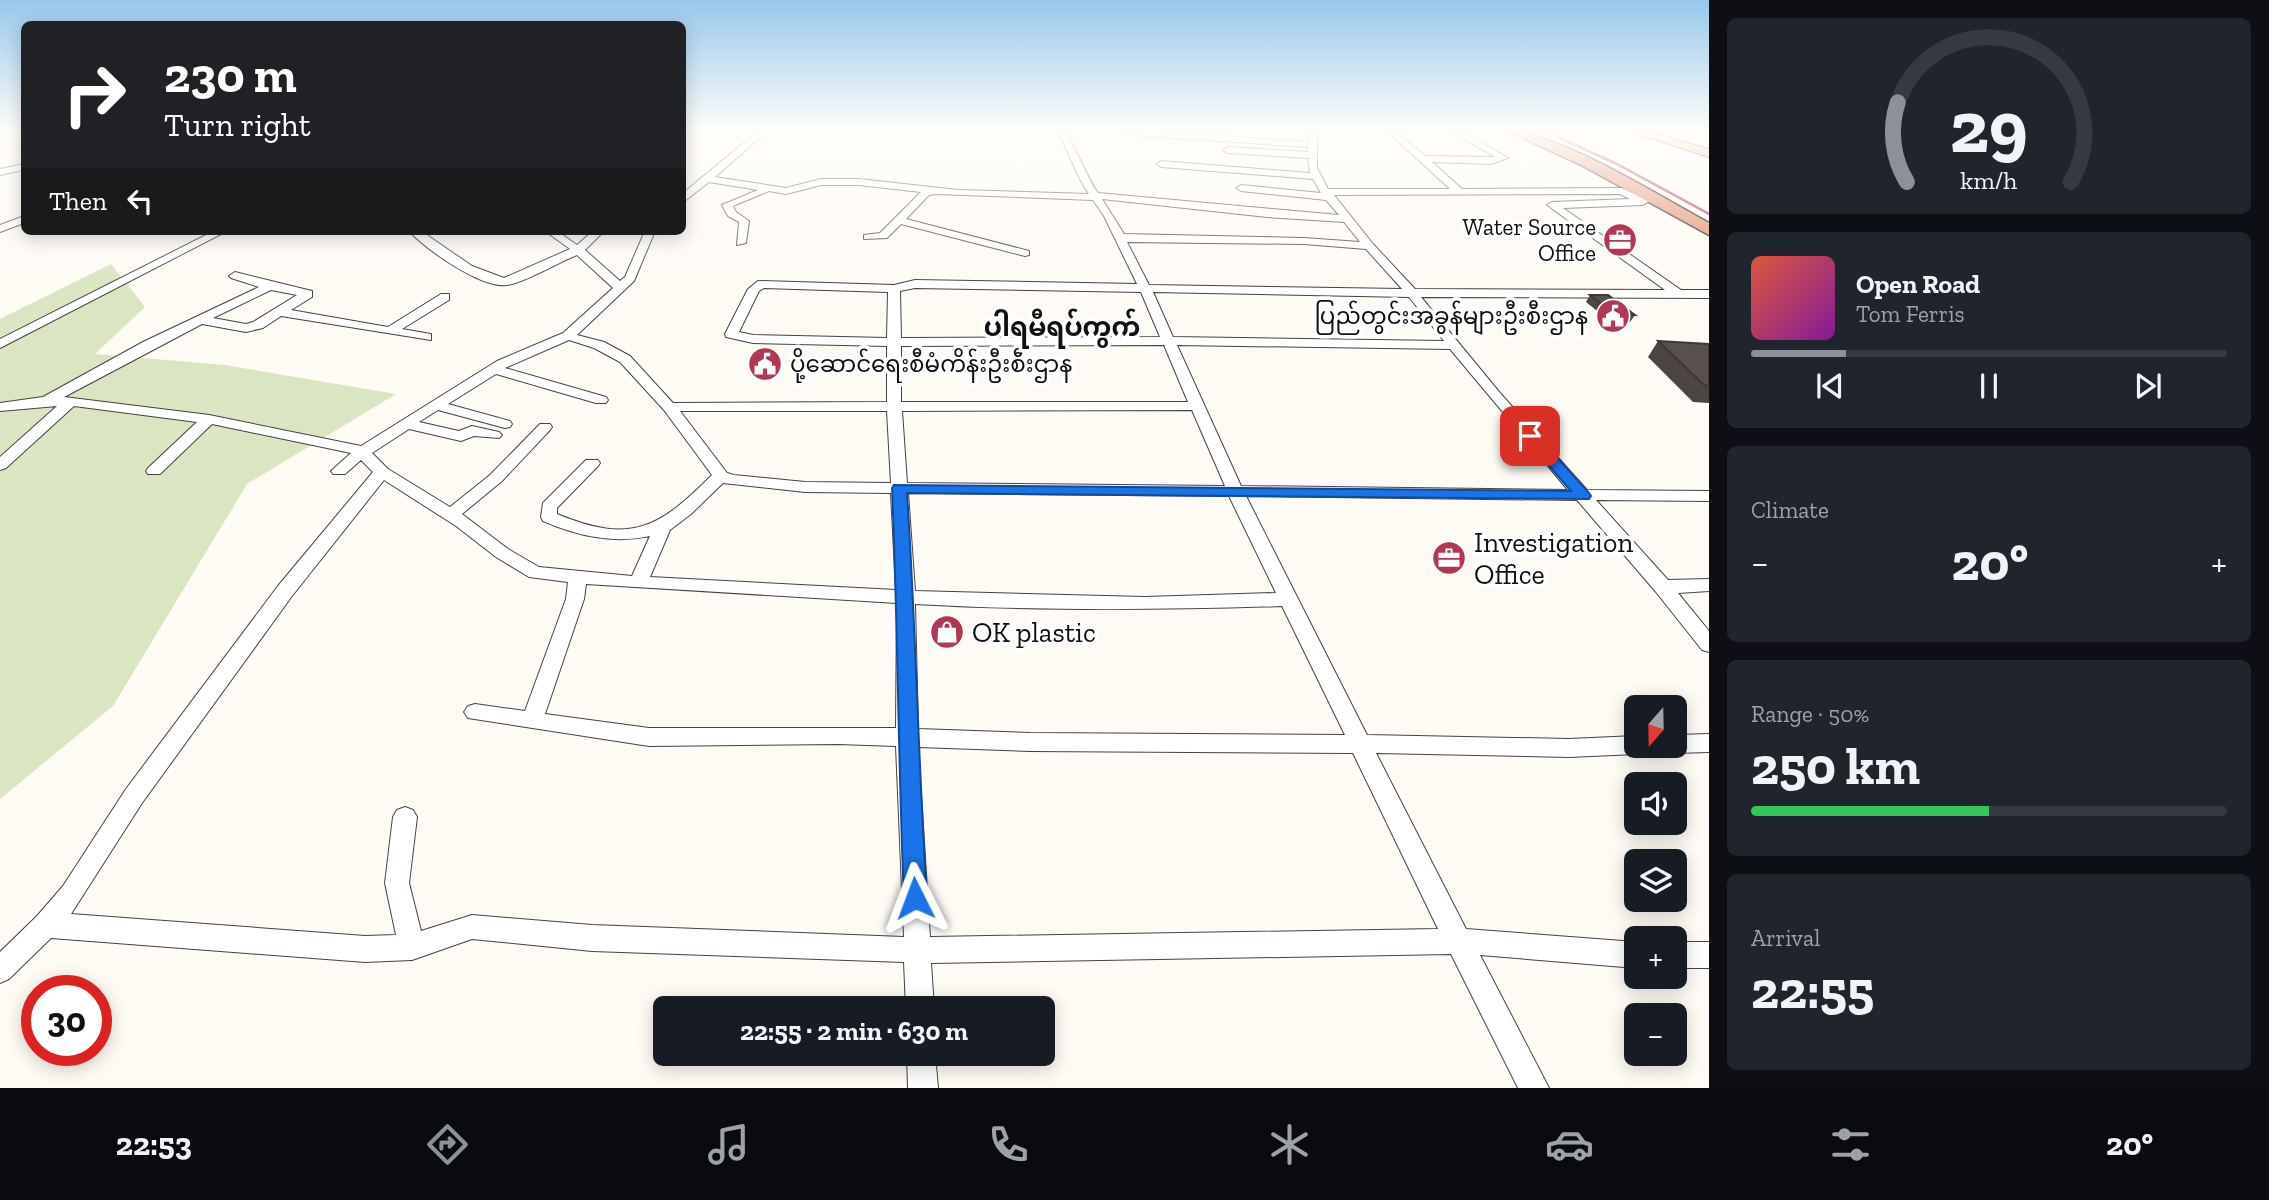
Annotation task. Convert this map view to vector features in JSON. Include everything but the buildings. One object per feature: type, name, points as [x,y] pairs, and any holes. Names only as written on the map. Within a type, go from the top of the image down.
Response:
[{"type":"highway","points":[[1625,183],[1709,230]]},
{"type":"street","points":[[686,197],[703,183]]},
{"type":"street","points":[[733,183],[792,191],[819,183]]},
{"type":"street","points":[[873,183],[935,191],[1024,197],[1105,195],[1239,211],[1347,219]]},
{"type":"street","points":[[1086,183],[1119,237],[1145,288],[1235,491],[1458,942],[1534,1088]]},
{"type":"street","points":[[1239,211],[1240,183]]},
{"type":"street","points":[[1320,183],[1327,195],[1412,293],[1495,396],[1663,587],[1709,645]]},
{"type":"street","points":[[1450,183],[1460,192]]},
{"type":"street","points":[[1241,188],[1327,195],[1547,189],[1622,191],[1643,202]]},
{"type":"street","points":[[741,243],[744,221],[732,214],[727,205],[774,189]]},
{"type":"street","points":[[868,237],[880,237],[926,192],[935,191]]},
{"type":"street","points":[[1660,201],[1552,205],[1678,294]]},
{"type":"street","points":[[0,229],[21,220]]},
{"type":"street","points":[[899,220],[1025,253]]},
{"type":"street","points":[[0,344],[214,235]]},
{"type":"street","points":[[419,235],[442,252],[501,282],[508,282],[578,250],[595,235]]},
{"type":"street","points":[[556,235],[578,250],[622,289]]},
{"type":"street","points":[[339,471],[362,452],[494,369],[568,336],[630,279],[648,235]]},
{"type":"street","points":[[1119,237],[1139,240],[1304,241],[1369,246]]},
{"type":"street","points":[[201,320],[246,328],[258,325],[308,294],[235,276]]},
{"type":"street","points":[[1454,345],[1167,341],[893,342],[753,339],[731,334],[754,289],[762,284],[894,289],[915,284],[1412,293],[1708,295]]},
{"type":"street","points":[[45,401],[148,345],[270,286]]},
{"type":"street","points":[[894,289],[894,406],[906,598],[907,738],[920,996]]},
{"type":"street","points":[[393,330],[445,297]]},
{"type":"street","points":[[280,312],[426,337]]},
{"type":"street","points":[[568,336],[600,345],[625,359],[669,407],[721,476],[732,480],[805,487],[1709,496]]},
{"type":"street","points":[[494,369],[601,400]]},
{"type":"street","points":[[0,407],[45,401],[70,402],[209,419],[362,452],[382,472],[451,515],[502,553],[535,573],[638,583],[906,598],[1145,604],[1290,599]]},
{"type":"street","points":[[0,465],[70,402]]},
{"type":"street","points":[[406,424],[461,436],[472,431],[500,430],[435,405]]},
{"type":"street","points":[[669,407],[1196,406]]},
{"type":"street","points":[[153,471],[209,419]]},
{"type":"street","points":[[451,515],[495,478],[545,428]]},
{"type":"street","points":[[592,464],[549,507],[549,517],[572,527],[603,534],[623,534],[663,527]]},
{"type":"street","points":[[0,970],[46,925],[72,894],[134,796],[277,602],[382,472]]},
{"type":"street","points":[[638,583],[663,527],[721,476]]},
{"type":"street","points":[[532,721],[575,599],[578,577]]},
{"type":"street","points":[[1663,587],[1709,585]]},
{"type":"street","points":[[475,712],[649,737],[838,735],[1030,742],[1359,743],[1569,748],[1624,746]]},
{"type":"street","points":[[1687,744],[1709,743]]},
{"type":"street","points":[[405,817],[397,883],[412,947]]},
{"type":"street","points":[[46,925],[365,948],[412,947],[472,927],[592,938],[918,950],[1458,942],[1624,954]]},
{"type":"street","points":[[1687,955],[1709,955]]},
{"type":"street","points":[[922,1066],[923,1088]]},
{"type":"green space","points":[[111,264],[145,307],[95,354],[225,365],[396,394],[247,484],[113,706],[0,799],[0,319]]},
{"type":"railway","points":[[1652,183],[1709,214]]},
{"type":"place","name":"Water Source Office","points":[[1620,240]]},
{"type":"place","name":"ပြည်တွင်းအခွန်များဦးစီးဌာန","points":[[1613,316]]},
{"type":"place","name":"ပို့ဆောင်ရေးစီမံကိန်းဦးစီးဌာန","points":[[765,364]]},
{"type":"place","name":"Investigation Office","points":[[1449,558]]},
{"type":"place","name":"OK plastic","points":[[947,632]]},
{"type":"district","name":"ပါရမီရပ်ကွက်","points":[[1062,327]]},
{"type":"route","points":[[915,898],[907,743],[906,598],[899,488],[1583,496],[1530,436]]}]
